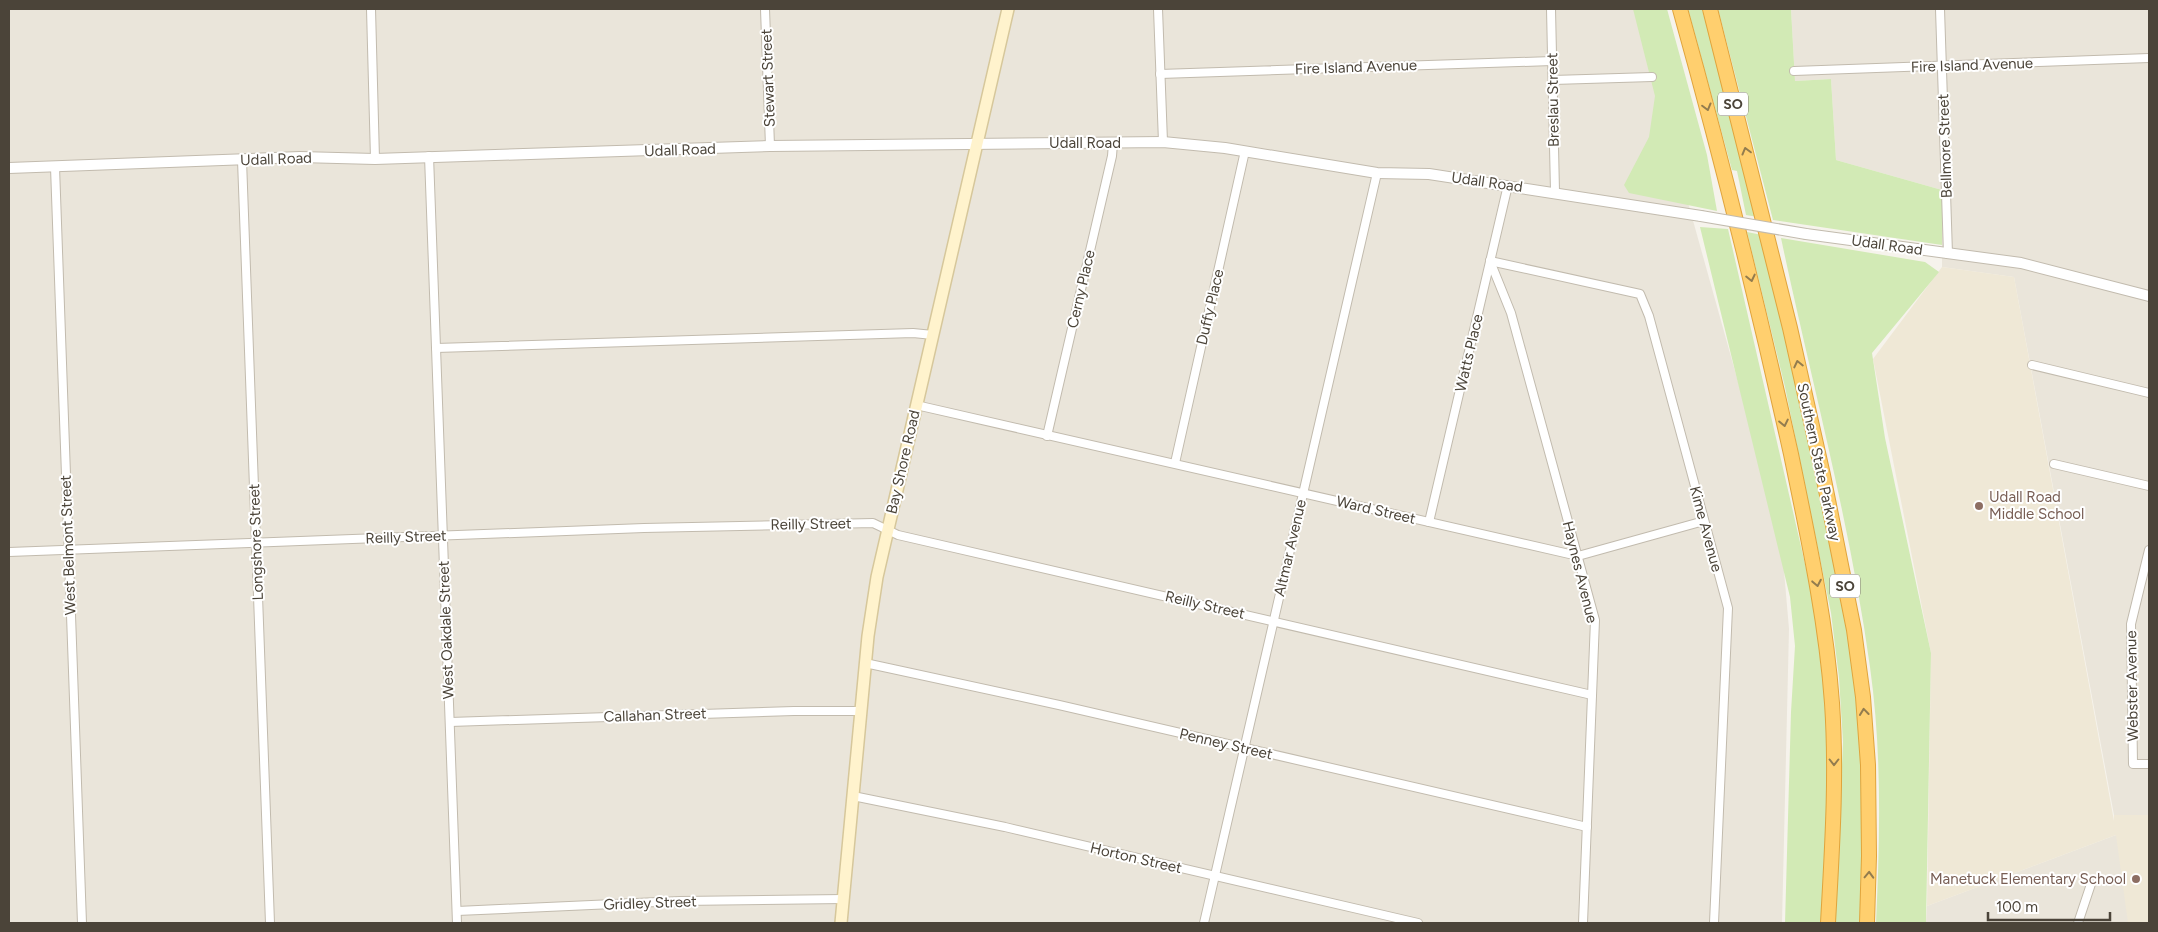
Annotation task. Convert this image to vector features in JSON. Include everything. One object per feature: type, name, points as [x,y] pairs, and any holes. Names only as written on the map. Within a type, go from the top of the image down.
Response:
[{"type":"highway","points":[[1672,9],[1694,60]]},
{"type":"highway","name":"Southern State Parkway","points":[[1680,9],[1758,308],[1799,490],[1819,594],[1828,660],[1834,749],[1834,803],[1828,923]]},
{"type":"highway","name":"Southern State Parkway","points":[[1710,9],[1792,336],[1854,630],[1868,765],[1867,923]]},
{"type":"main road","name":"Bay Shore Road","points":[[841,923],[872,607],[888,529],[1008,9]]},
{"type":"street","points":[[371,9],[375,159]]},
{"type":"street","name":"Stewart Street","points":[[765,9],[770,146]]},
{"type":"street","points":[[1158,9],[1163,142]]},
{"type":"street","name":"Breslau Street","points":[[1551,9],[1555,192]]},
{"type":"street","name":"Bellmore Street","points":[[1940,9],[1948,254]]},
{"type":"street","name":"Fire Island Avenue","points":[[1794,71],[2149,58]]},
{"type":"street","name":"Fire Island Avenue","points":[[1160,74],[1552,61]]},
{"type":"street","points":[[1553,80],[1652,77]]},
{"type":"street","name":"Udall Road","points":[[9,168],[300,157],[375,159],[770,146],[1163,142],[1245,151],[1378,173],[1429,174],[1508,185],[1806,234],[2021,263],[2149,296]]},
{"type":"street","name":"Cerny Place","points":[[1047,436],[1112,156],[1113,143]]},
{"type":"street","name":"Duffy Place","points":[[1175,463],[1245,151]]},
{"type":"street","name":"West Oakdale Street","points":[[429,156],[457,923]]},
{"type":"street","name":"Longshore Street","points":[[242,160],[270,923]]},
{"type":"street","name":"West Belmont Street","points":[[55,167],[82,923]]},
{"type":"street","name":"Altmar Avenue","points":[[1204,923],[1272,621],[1378,173]]},
{"type":"street","name":"Watts Place","points":[[1429,522],[1508,185]]},
{"type":"street","name":"Kime Avenue","points":[[1490,261],[1640,294],[1649,316],[1728,608],[1714,923]]},
{"type":"street","name":"Haynes Avenue","points":[[1490,261],[1511,313],[1595,620],[1583,923]]},
{"type":"street","points":[[436,348],[933,334]]},
{"type":"street","points":[[2032,364],[2149,393]]},
{"type":"street","name":"Ward Street","points":[[916,406],[1303,492],[1578,556],[1704,521]]},
{"type":"street","points":[[2054,464],[2149,486]]},
{"type":"street","name":"Reilly Street","points":[[9,552],[644,528],[870,522],[898,535],[1592,695]]},
{"type":"street","name":"Webster Avenue","points":[[2149,550],[2130,624],[2132,764],[2149,764]]},
{"type":"street","name":"Penney Street","points":[[866,663],[1587,827]]},
{"type":"street","name":"Callahan Street","points":[[450,722],[794,711],[861,711]]},
{"type":"street","name":"Horton Street","points":[[853,796],[1005,827],[1418,923]]},
{"type":"street","points":[[2078,923],[2091,884]]},
{"type":"street","name":"Gridley Street","points":[[457,911],[680,901],[844,899]]},
{"type":"shaded area","points":[[9,9],[1634,9],[1781,536],[1789,629],[1782,923],[9,923]]},
{"type":"shaded area","points":[[1791,9],[2149,9],[2149,923],[1926,923],[1927,906],[2116,835],[2114,815],[2014,277],[1942,267],[1942,190],[1836,160],[1831,79],[1795,81]]},
{"type":"shaded area","name":"Udall Road Middle School","points":[[1942,267],[2014,277],[2114,821],[2114,815],[2149,815],[2149,923],[2128,923],[2116,835],[1927,906],[1931,653],[1873,359]]},
{"type":"green space","points":[[1633,9],[1667,9],[1707,155],[1717,211],[1629,193],[1624,185],[1649,137],[1655,96]]},
{"type":"green space","points":[[1688,9],[1702,9],[1758,217],[1746,215],[1737,171],[1732,170]]},
{"type":"green space","points":[[1718,9],[1791,9],[1795,81],[1831,79],[1836,160],[1942,190],[1942,245],[1773,220]]},
{"type":"green space","points":[[1700,227],[1728,229],[1814,603],[1828,729],[1828,796],[1821,923],[1785,923],[1791,712],[1795,646],[1790,597]]},
{"type":"green space","points":[[1747,232],[1762,235],[1830,533],[1845,611],[1855,689],[1861,767],[1862,884],[1860,923],[1835,923],[1843,742],[1839,678],[1831,613],[1785,387]]},
{"type":"green space","points":[[1781,238],[1925,262],[1939,272],[1872,353],[1885,438],[1931,653],[1926,923],[1876,923],[1879,795],[1877,731],[1870,667],[1862,613],[1841,505]]},
{"type":"place","name":"Udall Road Middle School","points":[[1979,506]]},
{"type":"place","name":"Manetuck Elementary School","points":[[2136,879]]}]
